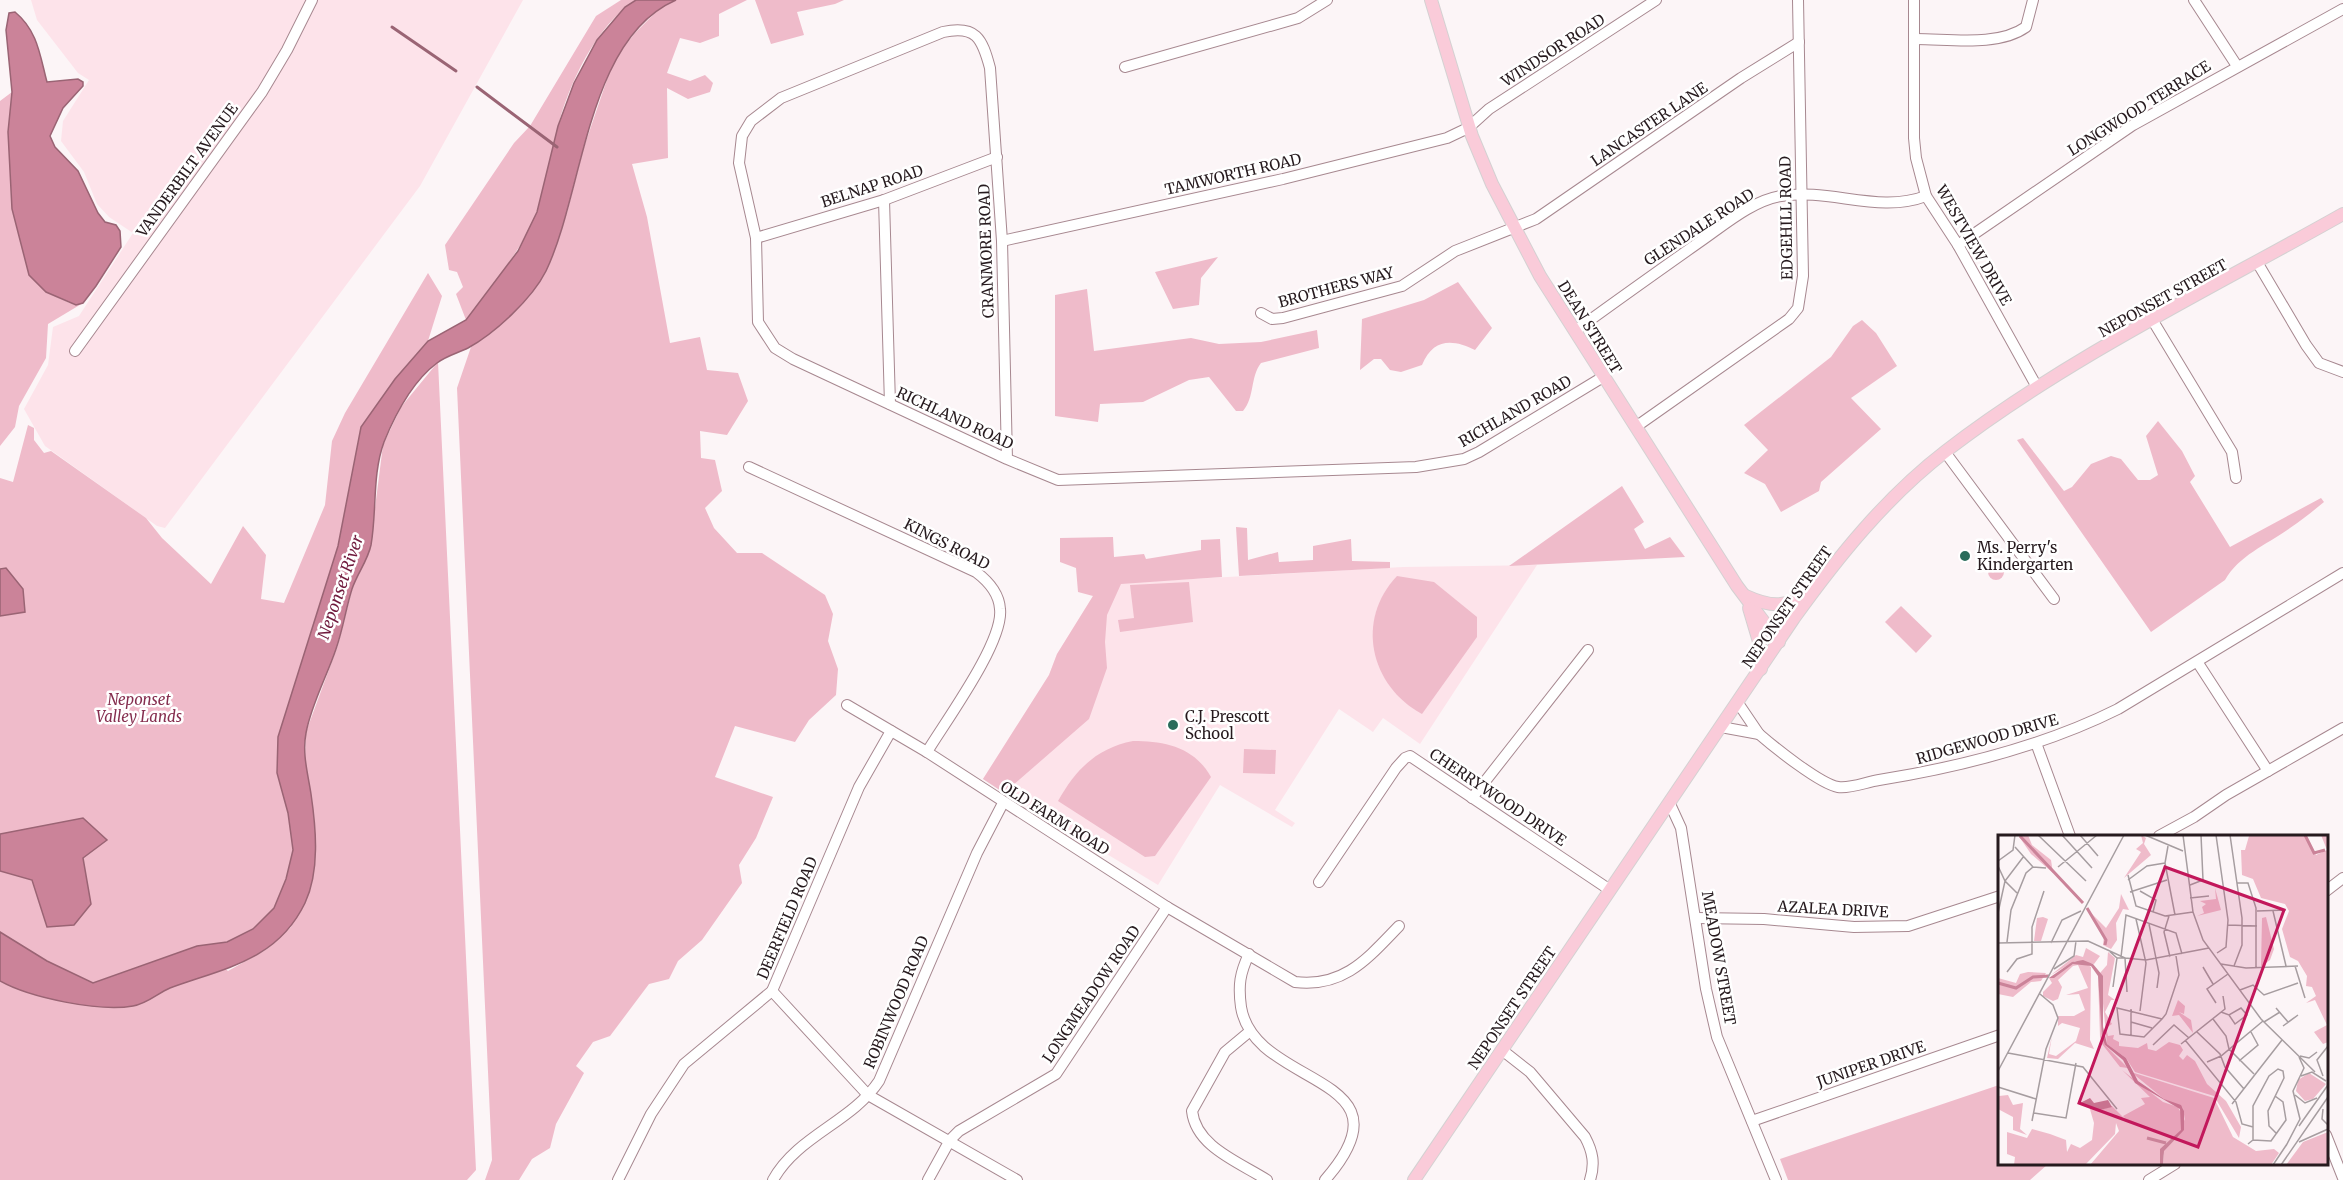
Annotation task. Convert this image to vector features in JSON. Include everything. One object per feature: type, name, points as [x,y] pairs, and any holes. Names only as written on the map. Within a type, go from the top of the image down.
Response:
[{"type":"main road","name":"DEAN STREET","points":[[1431,0],[1468,128],[1514,228],[1575,331],[1744,596],[1779,642]]},
{"type":"main road","name":"NEPONSET STREET","points":[[1414,1180],[1813,592],[1867,525],[1945,452],[2037,387],[2343,214]]},
{"type":"main road","points":[[1744,596],[1765,605],[1778,605],[1799,600],[1813,592]]},
{"type":"main road","points":[[1744,596],[1758,639],[1761,669]]},
{"type":"street","name":"VANDERBILT AVENUE","points":[[75,351],[262,92],[287,50],[312,0]]},
{"type":"street","points":[[1125,67],[1298,18],[1327,0]]},
{"type":"street","name":"WINDSOR ROAD","points":[[1468,128],[1489,109],[1656,0]]},
{"type":"street","name":"EDGEHILL ROAD","points":[[1637,426],[1789,319],[1798,308],[1803,276],[1798,0]]},
{"type":"street","name":"WESTVIEW DRIVE","points":[[1914,0],[1916,39],[1914,138],[1916,158],[1926,196],[1959,245],[2037,387]]},
{"type":"street","points":[[1916,39],[2014,36],[2026,27],[2031,16],[2033,0]]},
{"type":"street","points":[[2194,0],[2237,66]]},
{"type":"street","name":"LONGWOOD TERRACE","points":[[1959,245],[2133,125],[2343,9]]},
{"type":"street","name":"RICHLAND ROAD","points":[[982,43],[974,33],[961,28],[943,32],[781,98],[751,121],[742,136],[739,163],[756,238],[758,322],[774,348],[1007,459],[1058,480],[1416,467],[1445,463],[1479,452],[1604,376]]},
{"type":"street","name":"LANCASTER LANE","points":[[1514,228],[1536,219],[1741,78],[1799,42]]},
{"type":"street","name":"CRANMORE ROAD","points":[[982,43],[990,68],[1002,240],[1007,459]]},
{"type":"street","name":"TAMWORTH ROAD","points":[[1002,240],[1386,155],[1447,138],[1468,128]]},
{"type":"street","name":"BELNAP ROAD","points":[[756,238],[884,200],[997,157]]},
{"type":"street","name":"GLENDALE ROAD","points":[[1575,331],[1728,222],[1771,199],[1800,195],[1908,203],[1926,196]]},
{"type":"street","points":[[884,200],[890,404]]},
{"type":"street","name":"BROTHERS WAY","points":[[1261,313],[1272,319],[1282,318],[1402,286],[1455,251],[1514,228]]},
{"type":"street","points":[[2258,262],[2306,345],[2319,363],[2343,372]]},
{"type":"street","points":[[2153,321],[2232,452],[2236,478]]},
{"type":"street","points":[[1945,452],[2054,598]]},
{"type":"street","name":"KINGS ROAD","points":[[749,467],[975,572],[988,581],[999,602],[1001,612],[998,630],[927,752]]},
{"type":"street","name":"RIDGEWOOD DRIVE","points":[[1738,704],[1759,734],[1824,781],[1838,787],[1918,774],[2036,743],[2087,725],[2198,663],[2343,573]]},
{"type":"street","points":[[1472,798],[1588,650]]},
{"type":"street","points":[[2198,663],[2268,771]]},
{"type":"street","name":"OLD FARM ROAD","points":[[847,705],[927,752],[1167,907],[1295,982],[1313,984],[1338,979],[1399,926]]},
{"type":"street","name":"RIDGEWOOD DRIVE","points":[[1721,728],[1759,734]]},
{"type":"street","points":[[2162,835],[2343,728]]},
{"type":"street","name":"DEERFIELD ROAD","points":[[618,1180],[651,1114],[684,1064],[772,991],[859,787],[891,731]]},
{"type":"street","points":[[2036,743],[2069,835]]},
{"type":"street","name":"CHERRYWOOD DRIVE","points":[[1319,882],[1405,758],[1410,756],[1610,890]]},
{"type":"street","name":"ROBINWOOD ROAD","points":[[773,1180],[793,1154],[868,1095],[879,1081],[977,853],[1003,803]]},
{"type":"street","name":"MEADOW STREET","points":[[1670,804],[1681,828],[1706,989],[1717,1036],[1776,1180]]},
{"type":"street","points":[[2328,889],[2343,878]]},
{"type":"street","name":"AZALEA DRIVE","points":[[1696,918],[1764,920],[1854,927],[1908,926],[1998,897]]},
{"type":"street","name":"LONGMEADOW ROAD","points":[[928,1180],[950,1140],[981,1117],[1029,1092],[1056,1074],[1167,907]]},
{"type":"street","points":[[1249,954],[1239,974],[1238,987],[1242,1015],[1249,1032],[1266,1049],[1342,1097],[1353,1111],[1355,1134],[1325,1180]]},
{"type":"street","points":[[772,991],[868,1095],[1017,1180]]},
{"type":"street","points":[[1249,1032],[1225,1052],[1192,1111],[1193,1120],[1206,1141],[1267,1180]]},
{"type":"street","name":"JUNIPER DRIVE","points":[[1752,1121],[1998,1036]]},
{"type":"street","points":[[1502,1050],[1530,1072],[1585,1137],[1591,1150],[1594,1167],[1590,1180]]},
{"type":"street","points":[[2328,1139],[2343,1178]]},
{"type":"street","points":[[2149,1180],[2173,1165]]},
{"type":"shaded area","points":[[31,0],[523,0],[420,186],[165,528],[157,526],[45,446],[24,409],[48,365],[53,327],[79,316],[133,233],[109,217],[97,204],[84,172],[61,141],[63,121],[89,80],[78,73],[37,20]]},
{"type":"shaded area","name":"C.J. Prescott School","points":[[1537,565],[1420,744],[1383,718],[1373,732],[1339,709],[1275,810],[1295,823],[1292,827],[1220,785],[1158,885],[983,779],[1049,675],[1057,654],[1106,575],[1121,583],[1403,567]]},
{"type":"green space","points":[[621,0],[636,0],[608,25],[596,40],[576,76],[562,113],[536,214],[505,268],[466,320],[456,294],[463,287],[457,272],[449,270],[445,245],[514,143],[530,126],[596,16]]},
{"type":"green space","points":[[676,0],[747,0],[719,14],[719,36],[700,43],[680,38],[667,73],[690,81],[705,75],[713,83],[710,92],[688,99],[667,88],[668,158],[632,164],[647,217],[670,343],[700,337],[707,370],[738,373],[748,401],[727,435],[700,431],[701,458],[715,460],[722,491],[705,508],[714,528],[737,553],[762,553],[825,595],[833,614],[828,641],[838,669],[836,695],[809,720],[795,742],[735,726],[715,777],[773,797],[756,838],[739,865],[742,883],[702,940],[678,961],[669,979],[649,984],[610,1036],[593,1042],[576,1066],[584,1073],[556,1124],[550,1148],[532,1159],[519,1180],[485,1180],[492,1160],[457,388],[471,347],[514,313],[567,213],[583,150],[614,59],[635,33],[663,5]]},
{"type":"green space","points":[[755,0],[844,0],[797,12],[804,35],[771,44]]},
{"type":"green space","points":[[12,92],[8,132],[29,275],[46,292],[70,303],[83,303],[48,324],[46,358],[19,406],[15,427],[0,446],[0,101]]},
{"type":"green space","points":[[1218,257],[1201,278],[1199,305],[1173,309],[1155,272]]},
{"type":"green space","name":"Neponset Valley Lands","points":[[428,273],[442,296],[428,341],[395,379],[361,427],[338,546],[310,642],[288,813],[293,850],[286,879],[274,908],[253,929],[227,942],[197,946],[228,971],[267,949],[291,927],[315,833],[305,762],[306,732],[338,645],[353,586],[370,547],[383,445],[401,407],[438,362],[476,1170],[467,1180],[0,1180],[0,478],[13,482],[28,425],[34,428],[34,440],[44,453],[51,451],[146,518],[162,538],[211,584],[243,526],[266,555],[261,599],[284,603],[325,505],[332,441],[345,413]]},
{"type":"green space","points":[[1458,282],[1492,328],[1475,350],[1459,344],[1444,343],[1432,350],[1422,365],[1401,372],[1390,370],[1381,359],[1374,359],[1360,370],[1362,319],[1424,300]]},
{"type":"green space","points":[[1087,289],[1094,351],[1191,338],[1219,344],[1261,342],[1317,330],[1319,348],[1261,363],[1243,411],[1236,411],[1209,377],[1189,380],[1143,402],[1100,404],[1098,422],[1055,416],[1055,295]]},
{"type":"green space","points":[[1862,320],[1876,333],[1897,366],[1851,398],[1881,429],[1821,482],[1819,491],[1781,512],[1765,484],[1744,473],[1768,450],[1744,425],[1831,357],[1853,326]]},
{"type":"green space","points":[[2158,421],[2182,451],[2195,476],[2190,482],[2230,547],[2321,498],[2324,502],[2246,557],[2225,580],[2151,632],[2017,440],[2023,438],[2064,491],[2072,487],[2091,464],[2111,456],[2121,459],[2138,480],[2150,480],[2158,475],[2146,436]]},
{"type":"green space","points":[[1622,486],[1644,522],[1634,529],[1645,549],[1670,537],[1685,557],[1509,566]]},
{"type":"green space","points":[[1236,527],[1247,528],[1248,560],[1278,552],[1279,562],[1313,560],[1313,546],[1351,539],[1352,561],[1390,562],[1390,568],[1239,576]]},
{"type":"green space","points":[[1113,537],[1114,557],[1144,554],[1146,559],[1201,550],[1201,540],[1220,539],[1222,577],[1121,584],[1107,615],[1105,642],[1107,668],[1089,719],[1004,793],[983,779],[1049,675],[1057,654],[1093,596],[1078,592],[1076,568],[1060,562],[1060,538]]},
{"type":"green space","points":[[1996,564],[2002,566],[2004,572],[2002,578],[1996,580],[1990,578],[1988,572],[1990,566]]},
{"type":"green space","points":[[1397,576],[1434,582],[1477,617],[1477,637],[1422,714],[1404,702],[1390,687],[1380,670],[1374,651],[1373,632],[1376,612],[1384,593]]},
{"type":"green space","points":[[1189,582],[1193,622],[1120,632],[1118,620],[1134,618],[1130,585]]},
{"type":"green space","points":[[1901,606],[1932,636],[1916,653],[1885,622]]},
{"type":"green space","points":[[1133,741],[1167,744],[1187,752],[1204,767],[1211,777],[1155,856],[1145,857],[1058,801],[1072,779],[1089,762],[1109,749]]},
{"type":"green space","points":[[1244,749],[1276,750],[1275,774],[1243,773]]},
{"type":"green space","points":[[1998,1085],[1998,1165],[2047,1165],[2030,1180],[1788,1180],[1780,1159]]},
{"type":"water","name":"Neponset River","points":[[636,0],[676,0],[646,20],[623,48],[605,82],[559,238],[540,282],[522,304],[479,342],[448,356],[428,370],[406,399],[384,442],[376,480],[370,551],[352,589],[338,641],[306,733],[305,756],[316,849],[310,891],[293,922],[280,938],[247,960],[170,988],[133,1006],[103,1007],[65,1002],[29,993],[0,981],[0,932],[47,961],[93,983],[197,946],[227,942],[253,929],[274,908],[286,879],[293,850],[288,813],[277,773],[278,737],[338,546],[361,427],[395,379],[428,341],[466,320],[518,251],[537,212],[558,126],[574,83],[597,40],[625,7]]},
{"type":"water","points":[[15,12],[29,27],[40,53],[47,82],[78,79],[83,82],[83,86],[63,108],[50,136],[55,147],[78,171],[98,213],[105,222],[116,225],[120,231],[121,247],[83,303],[76,305],[46,292],[29,275],[12,209],[8,132],[12,92],[6,30],[9,13]]},
{"type":"water","points":[[6,568],[23,589],[25,612],[0,616],[0,569]]},
{"type":"water","points":[[83,818],[107,840],[83,858],[91,904],[74,925],[47,927],[32,880],[0,871],[0,834]]},
{"type":"waterway","points":[[392,27],[456,71]]},
{"type":"waterway","points":[[477,87],[557,147]]},
{"type":"place","name":"Ms. Perry's Kindergarten","points":[[1965,556]]},
{"type":"place","name":"C.J. Prescott School","points":[[1173,725]]}]
